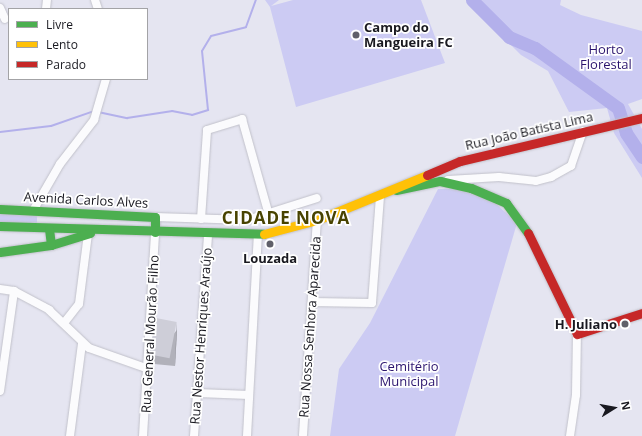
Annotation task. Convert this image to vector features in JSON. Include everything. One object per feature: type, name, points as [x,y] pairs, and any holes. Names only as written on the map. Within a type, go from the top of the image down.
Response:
[{"type":"main road","name":"Rua João Batista Lima","points":[[392,191],[423,173],[583,131],[642,118]]},
{"type":"main road","points":[[0,226],[258,236],[317,220],[392,191],[440,181],[494,196],[515,212],[531,236],[577,334],[642,313]]},
{"type":"main road","name":"Avenida Carlos Alves","points":[[0,209],[34,209],[155,217],[155,232]]},
{"type":"main road","points":[[51,245],[54,229]]},
{"type":"main road","points":[[0,252],[51,245],[98,230]]},
{"type":"street","points":[[0,8],[5,19]]},
{"type":"street","points":[[34,209],[60,164],[94,120],[100,106],[106,80]]},
{"type":"street","points":[[201,220],[206,132],[212,127],[242,119],[269,215]]},
{"type":"street","points":[[440,181],[503,177],[536,181],[551,177],[570,166],[583,131]]},
{"type":"street","points":[[312,302],[364,304],[374,300],[380,196]]},
{"type":"street","points":[[155,217],[201,220],[246,220],[269,215],[317,198]]},
{"type":"street","name":"Rua Nossa Senhora Aparecida","points":[[303,435],[317,220]]},
{"type":"street","name":"Rua General Mourão Filho","points":[[143,436],[149,369],[155,232]]},
{"type":"street","points":[[64,323],[79,304],[88,234]]},
{"type":"street","name":"Rua Nestor Henriques Araújo","points":[[194,436],[208,235]]},
{"type":"street","points":[[247,436],[258,236]]},
{"type":"street","points":[[0,290],[14,291],[64,323],[82,344],[149,369]]},
{"type":"street","points":[[0,391],[2,350],[14,291]]},
{"type":"street","points":[[570,436],[577,380],[577,334]]},
{"type":"street","points":[[70,436],[82,344]]},
{"type":"street","points":[[198,393],[249,395]]},
{"type":"green space","name":"Campo do Mangueira FC","points":[[265,0],[279,0],[271,6],[293,0],[421,0],[445,63],[296,107],[270,7]]},
{"type":"green space","name":"Horto Florestal","points":[[466,0],[561,0],[560,5],[581,15],[642,31],[642,99],[628,104],[642,129],[642,178],[614,133],[607,108],[569,112],[548,71],[521,55]]},
{"type":"green space","name":"Cemitério Municipal","points":[[438,189],[457,189],[492,200],[517,223],[455,436],[330,436],[339,369],[370,323]]},
{"type":"green space","points":[[0,214],[37,214],[37,225],[0,225]]},
{"type":"building","points":[[156,318],[177,322],[170,358],[149,354]]},
{"type":"waterway","points":[[98,112],[127,118],[172,111],[192,115],[208,110],[202,51],[211,36],[246,27],[256,0]]},
{"type":"waterway","points":[[472,0],[509,37],[535,48],[618,108],[626,133],[642,157]]},
{"type":"waterway","points":[[0,132],[51,126],[94,111]]},
{"type":"traffic: fast","points":[[396,190],[440,181],[471,188],[506,203],[528,233]]},
{"type":"traffic: fast","points":[[0,209],[155,217],[155,232]]},
{"type":"traffic: fast","points":[[0,226],[264,234]]},
{"type":"traffic: fast","points":[[0,252],[51,245],[49,229]]},
{"type":"traffic: fast","points":[[51,245],[90,233]]},
{"type":"traffic: slow","points":[[264,234],[317,220],[427,175]]},
{"type":"traffic: jam","points":[[427,175],[460,161],[642,118]]},
{"type":"traffic: jam","points":[[528,233],[577,334],[642,313]]},
{"type":"place","name":"Campo do Mangueira FC","points":[[356,35]]},
{"type":"place","name":"Louzada","points":[[270,244]]},
{"type":"place","name":"H. Juliano","points":[[625,324]]},
{"type":"district","name":"CIDADE NOVA","points":[[286,218]]}]
